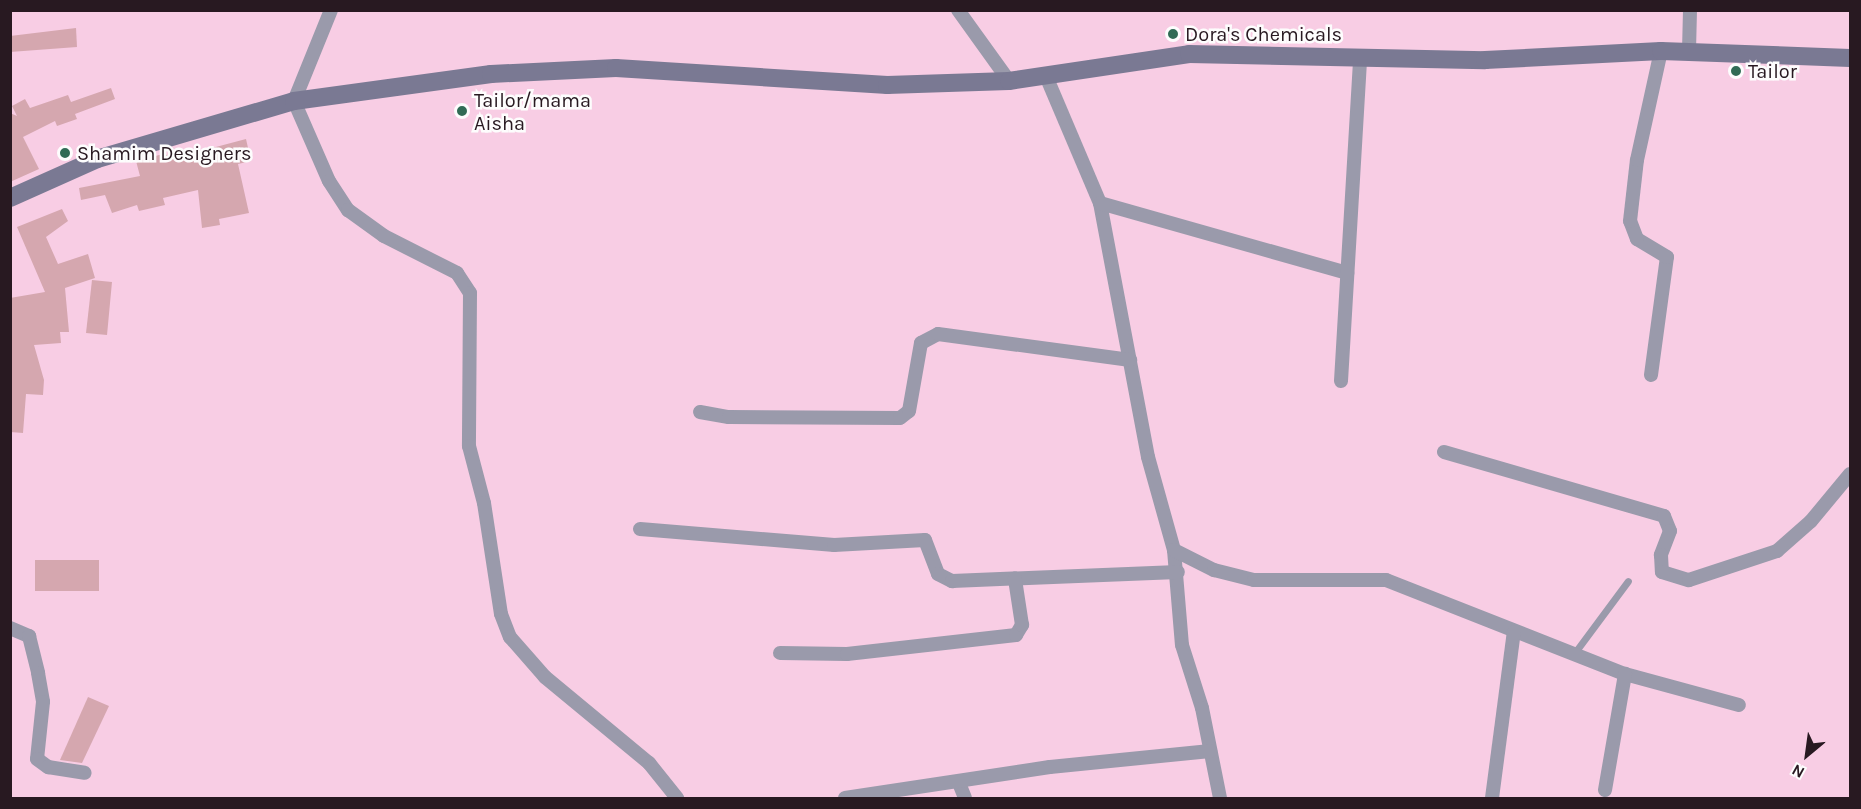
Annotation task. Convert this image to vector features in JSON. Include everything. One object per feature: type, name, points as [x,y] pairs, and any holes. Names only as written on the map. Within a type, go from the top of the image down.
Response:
[{"type":"street","points":[[331,10],[294,101],[329,182],[348,210],[384,236],[457,273],[470,292],[470,446],[484,503],[501,614],[510,637],[545,677],[649,763],[677,798]]},
{"type":"street","points":[[958,10],[1009,81]]},
{"type":"street","points":[[1689,51],[1690,10]]},
{"type":"street","points":[[1651,375],[1667,257],[1638,238],[1630,221],[1637,160],[1661,51]]},
{"type":"street","points":[[10,198],[97,159],[294,101],[426,81],[616,68],[797,82],[1009,81],[1189,54],[1485,60],[1689,51],[1851,58]]},
{"type":"street","points":[[1341,381],[1360,58]]},
{"type":"street","points":[[1046,76],[1100,203],[1149,457],[1174,550],[1178,572],[1182,645],[1220,798]]},
{"type":"street","points":[[1100,203],[1347,273]]},
{"type":"street","points":[[700,412],[729,417],[900,418],[909,411],[921,343],[938,334],[1130,360]]},
{"type":"street","points":[[1444,452],[1664,516],[1670,531],[1661,555],[1662,572],[1689,580],[1777,551],[1811,521],[1851,474]]},
{"type":"street","points":[[640,529],[834,545],[925,540],[943,579],[1015,579],[1178,572]]},
{"type":"street","points":[[1174,550],[1214,570],[1254,580],[1386,580],[1625,674],[1738,705]]},
{"type":"street","points":[[780,653],[847,654],[1016,635],[1022,625],[1015,579]]},
{"type":"street","points":[[10,628],[29,636],[38,673],[43,702],[37,759],[48,767],[84,773]]},
{"type":"street","points":[[1492,798],[1514,632]]},
{"type":"street","points":[[1605,790],[1625,674]]},
{"type":"street","points":[[845,798],[959,783],[1050,767],[1210,751]]},
{"type":"street","points":[[959,783],[964,798]]},
{"type":"lane","points":[[1573,655],[1628,581]]},
{"type":"building","points":[[76,28],[77,47],[10,52],[10,36]]},
{"type":"building","points":[[111,88],[115,99],[75,114],[77,119],[57,126],[55,121],[23,137],[39,169],[10,182],[10,113],[17,116],[12,106],[25,99],[30,108],[68,95],[71,102]]},
{"type":"building","points":[[246,139],[251,161],[238,164],[249,213],[219,219],[220,225],[202,228],[198,190],[163,198],[165,205],[139,211],[137,205],[112,213],[105,195],[81,200],[79,188],[140,176],[136,161],[163,154],[178,157]]},
{"type":"building","points":[[62,209],[68,221],[46,237],[58,264],[88,254],[95,278],[65,288],[69,332],[60,332],[61,343],[34,345],[44,380],[43,395],[26,394],[23,433],[10,432],[10,298],[45,292],[17,227]]},
{"type":"building","points":[[92,280],[112,282],[107,335],[86,333]]},
{"type":"building","points":[[35,560],[99,560],[99,591],[35,591]]},
{"type":"building","points":[[88,697],[109,706],[82,763],[60,760]]},
{"type":"place","name":"Dora's Chemicals","points":[[1173,34]]},
{"type":"place","name":"Tailor","points":[[1736,71]]},
{"type":"place","name":"Tailor/mama Aisha","points":[[462,111]]},
{"type":"place","name":"Shamim Designers","points":[[65,153]]}]
